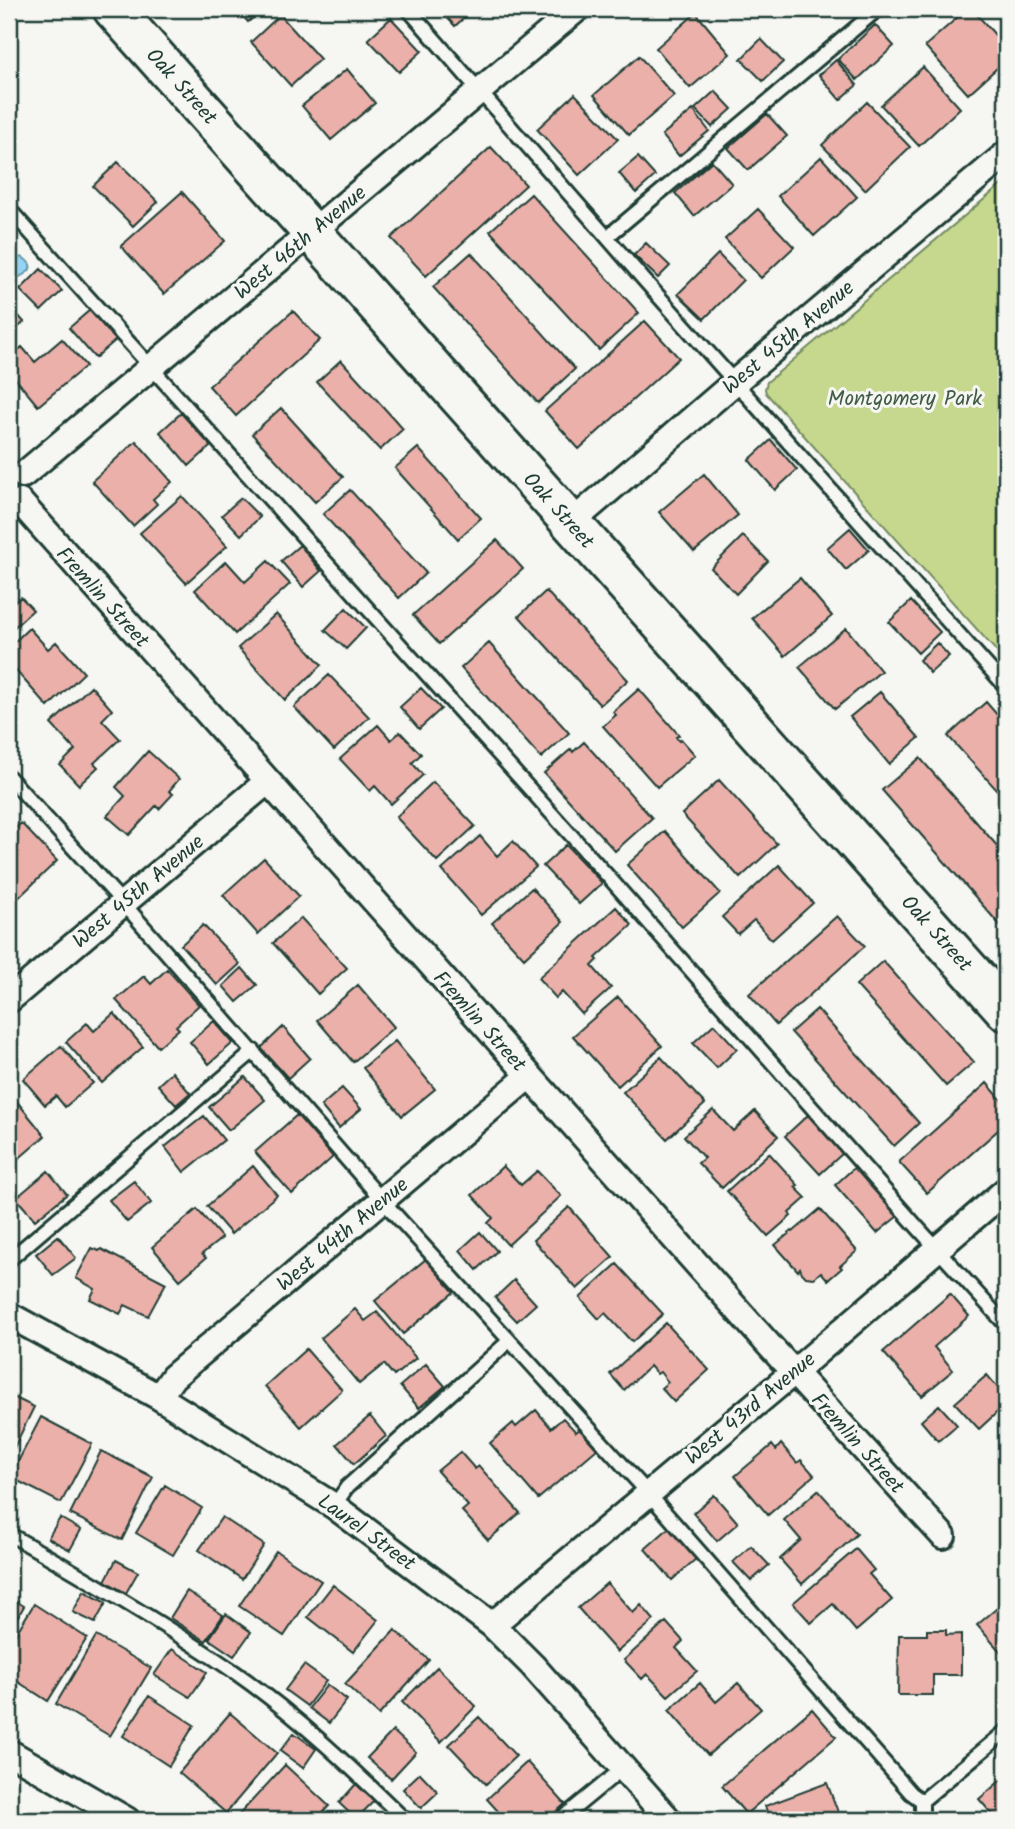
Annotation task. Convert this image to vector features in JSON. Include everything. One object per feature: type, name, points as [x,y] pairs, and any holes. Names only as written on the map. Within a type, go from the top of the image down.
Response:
[{"type":"main road","name":"Oak Street","points":[[113,9],[1006,1011]]},
{"type":"street","name":"West 46th Avenue","points":[[16,471],[151,367],[577,9]]},
{"type":"street","name":"West 45th Avenue","points":[[571,523],[1006,154]]},
{"type":"street","points":[[14,505],[24,498],[27,486],[16,471]]},
{"type":"street","name":"Fremlin Street","points":[[14,505],[268,781],[943,1536]]},
{"type":"street","name":"West 45th Avenue","points":[[9,1000],[268,781]]},
{"type":"street","name":"West 44th Avenue","points":[[159,1397],[173,1377],[529,1076]]},
{"type":"street","name":"West 43rd Avenue","points":[[492,1625],[1006,1190]]},
{"type":"street","name":"Laurel Street","points":[[9,1315],[159,1397],[334,1506],[492,1625],[533,1666],[669,1820]]},
{"type":"street","points":[[9,1752],[127,1820]]},
{"type":"lane","points":[[408,9],[1006,687]]},
{"type":"lane","points":[[607,237],[878,9]]},
{"type":"lane","points":[[9,209],[614,883],[1006,1325]]},
{"type":"lane","points":[[9,777],[254,1051],[382,1200],[648,1493],[911,1793],[922,1801]]},
{"type":"lane","points":[[9,1260],[254,1051]]},
{"type":"lane","points":[[334,1506],[347,1487],[509,1341]]},
{"type":"lane","points":[[9,1534],[238,1674],[302,1724],[405,1820]]},
{"type":"lane","points":[[922,1801],[1006,1731]]},
{"type":"lane","points":[[561,1820],[623,1768]]},
{"type":"lane","points":[[922,1801],[922,1820]]},
{"type":"green space","name":"Montgomery Park","points":[[1006,181],[1006,662],[765,389],[767,382]]},
{"type":"water","points":[[22,257],[28,262],[30,270],[9,283],[9,261]]},
{"type":"building","points":[[237,9],[264,9],[248,22]]},
{"type":"building","points":[[439,9],[474,9],[455,26]]},
{"type":"building","points":[[967,9],[972,9],[1006,47],[1006,60],[968,94],[925,46]]},
{"type":"building","points":[[996,9],[1006,9],[1006,20]]},
{"type":"building","points":[[696,13],[730,54],[690,88],[656,48]]},
{"type":"building","points":[[280,15],[320,59],[291,86],[251,42]]},
{"type":"building","points":[[391,18],[422,51],[399,72],[368,39]]},
{"type":"building","points":[[875,25],[894,46],[857,80],[838,59]]},
{"type":"building","points":[[761,39],[783,62],[763,81],[741,59]]},
{"type":"building","points":[[639,56],[674,96],[629,135],[594,95]]},
{"type":"building","points":[[836,60],[857,85],[840,100],[819,75]]},
{"type":"building","points":[[923,67],[960,108],[919,146],[881,105]]},
{"type":"building","points":[[347,69],[375,103],[331,140],[302,106]]},
{"type":"building","points":[[715,91],[732,109],[712,127],[695,109]]},
{"type":"building","points":[[575,94],[618,139],[579,175],[537,129]]},
{"type":"building","points":[[867,102],[910,147],[865,190],[822,145]]},
{"type":"building","points":[[693,110],[709,131],[679,156],[662,135]]},
{"type":"building","points":[[767,114],[787,136],[748,170],[728,148]]},
{"type":"building","points":[[491,147],[526,185],[426,276],[391,238]]},
{"type":"building","points":[[638,157],[655,176],[636,193],[619,173]]},
{"type":"building","points":[[821,157],[857,197],[814,236],[778,196]]},
{"type":"building","points":[[712,161],[732,184],[694,216],[675,193]]},
{"type":"building","points":[[118,162],[158,202],[133,226],[93,186]]},
{"type":"building","points":[[182,192],[225,241],[164,294],[121,246]]},
{"type":"building","points":[[531,194],[639,313],[599,350],[490,231]]},
{"type":"building","points":[[758,209],[794,247],[761,278],[725,239]]},
{"type":"building","points":[[646,243],[670,266],[658,278],[634,255]]},
{"type":"building","points":[[471,253],[575,369],[538,403],[433,287]]},
{"type":"building","points":[[718,254],[743,280],[704,319],[678,294]]},
{"type":"building","points":[[41,269],[62,291],[41,311],[20,290]]},
{"type":"building","points":[[9,305],[24,322],[9,336]]},
{"type":"building","points":[[90,310],[116,340],[95,358],[69,328]]},
{"type":"building","points":[[293,311],[320,340],[236,416],[209,386]]},
{"type":"building","points":[[645,321],[679,358],[579,449],[545,411]]},
{"type":"building","points":[[62,339],[86,366],[38,406],[9,371],[9,358],[22,347],[35,362]]},
{"type":"building","points":[[341,360],[403,429],[380,450],[317,382]]},
{"type":"building","points":[[281,408],[343,477],[315,502],[252,434]]},
{"type":"building","points":[[181,413],[211,446],[189,466],[160,432]]},
{"type":"building","points":[[771,440],[797,470],[775,490],[749,460]]},
{"type":"building","points":[[136,441],[172,482],[153,499],[157,504],[133,526],[92,481]]},
{"type":"building","points":[[418,448],[481,518],[458,539],[395,468]]},
{"type":"building","points":[[704,474],[738,515],[694,552],[659,512]]},
{"type":"building","points":[[350,490],[426,573],[399,598],[323,514]]},
{"type":"building","points":[[182,496],[227,546],[186,583],[140,533]]},
{"type":"building","points":[[241,498],[260,517],[241,535],[222,515]]},
{"type":"building","points":[[850,528],[869,550],[846,570],[827,548]]},
{"type":"building","points":[[743,536],[768,561],[736,594],[711,568]]},
{"type":"building","points":[[497,540],[523,569],[439,644],[413,615]]},
{"type":"building","points":[[300,545],[321,571],[303,587],[281,561]]},
{"type":"building","points":[[226,561],[245,582],[268,561],[290,584],[235,634],[195,590]]},
{"type":"building","points":[[800,578],[832,616],[785,656],[752,618]]},
{"type":"building","points":[[546,591],[628,680],[600,705],[519,616]]},
{"type":"building","points":[[9,593],[16,601],[21,597],[33,610],[9,632]]},
{"type":"building","points":[[911,601],[940,632],[918,653],[889,622]]},
{"type":"building","points":[[346,608],[366,628],[346,649],[325,630]]},
{"type":"building","points":[[276,614],[322,665],[285,700],[238,648]]},
{"type":"building","points":[[29,628],[48,649],[56,642],[84,673],[48,707],[9,663],[9,647]]},
{"type":"building","points":[[846,628],[881,671],[835,709],[799,667]]},
{"type":"building","points":[[489,643],[569,733],[541,758],[461,668]]},
{"type":"building","points":[[937,643],[949,656],[930,673],[919,660]]},
{"type":"building","points":[[329,675],[369,717],[334,750],[294,707]]},
{"type":"building","points":[[91,686],[112,710],[102,720],[120,739],[94,763],[98,767],[79,785],[60,765],[75,750],[51,724]]},
{"type":"building","points":[[421,688],[441,709],[419,729],[400,707]]},
{"type":"building","points":[[639,689],[679,735],[676,737],[679,741],[681,739],[695,755],[657,787],[603,726],[616,715],[613,712]]},
{"type":"building","points":[[880,692],[919,738],[889,764],[850,717]]},
{"type":"building","points":[[986,702],[1006,725],[1006,800],[948,736]]},
{"type":"building","points":[[378,725],[391,740],[400,732],[421,754],[412,763],[423,775],[391,804],[375,786],[370,791],[340,759]]},
{"type":"building","points":[[584,742],[652,818],[615,851],[544,773],[571,749],[573,752]]},
{"type":"building","points":[[148,751],[179,779],[169,791],[173,794],[159,809],[156,806],[129,835],[107,816],[125,796],[116,787]]},
{"type":"building","points":[[920,758],[1006,856],[1006,932],[882,790]]},
{"type":"building","points":[[719,780],[777,844],[740,878],[682,814]]},
{"type":"building","points":[[433,782],[475,826],[437,861],[396,817]]},
{"type":"building","points":[[21,823],[57,861],[13,903],[9,898],[9,835]]},
{"type":"building","points":[[665,831],[720,893],[682,927],[627,865]]},
{"type":"building","points":[[480,836],[497,856],[513,841],[536,867],[481,915],[442,870]]},
{"type":"building","points":[[566,845],[602,883],[579,904],[543,866]]},
{"type":"building","points":[[264,858],[299,896],[258,934],[223,895]]},
{"type":"building","points":[[779,865],[813,903],[772,940],[754,920],[738,934],[722,917]]},
{"type":"building","points":[[532,888],[563,922],[524,958],[492,923]]},
{"type":"building","points":[[616,907],[632,925],[596,958],[598,960],[592,966],[611,988],[582,1014],[562,992],[556,998],[538,978]]},
{"type":"building","points":[[837,916],[865,946],[776,1025],[749,994]]},
{"type":"building","points":[[301,918],[347,968],[318,994],[273,943]]},
{"type":"building","points":[[203,925],[240,964],[217,985],[181,945]]},
{"type":"building","points":[[883,961],[974,1062],[946,1086],[856,985]]},
{"type":"building","points":[[242,968],[257,985],[237,1002],[223,986]]},
{"type":"building","points":[[167,969],[199,1005],[176,1026],[179,1029],[158,1047],[116,1000],[144,976],[151,984]]},
{"type":"building","points":[[358,985],[394,1027],[353,1062],[317,1020]]},
{"type":"building","points":[[618,997],[662,1046],[618,1086],[573,1036]]},
{"type":"building","points":[[817,1009],[919,1123],[894,1146],[791,1032]]},
{"type":"building","points":[[114,1013],[143,1047],[102,1083],[66,1042],[87,1023],[94,1031]]},
{"type":"building","points":[[214,1021],[233,1043],[209,1064],[190,1042]]},
{"type":"building","points":[[714,1024],[737,1049],[717,1068],[693,1043]]},
{"type":"building","points":[[283,1027],[310,1058],[288,1078],[261,1048]]},
{"type":"building","points":[[395,1041],[435,1089],[402,1116],[363,1068]]},
{"type":"building","points":[[61,1046],[93,1083],[65,1107],[56,1096],[45,1105],[23,1079]]},
{"type":"building","points":[[661,1057],[705,1104],[667,1139],[623,1092]]},
{"type":"building","points":[[172,1072],[190,1093],[176,1105],[158,1085]]},
{"type":"building","points":[[245,1077],[265,1100],[229,1130],[209,1107]]},
{"type":"building","points":[[987,1083],[1006,1105],[1006,1123],[927,1193],[899,1162]]},
{"type":"building","points":[[342,1088],[361,1109],[339,1128],[321,1106]]},
{"type":"building","points":[[9,1094],[45,1136],[9,1167]]},
{"type":"building","points":[[713,1110],[733,1131],[755,1111],[778,1136],[722,1188],[698,1163],[704,1158],[684,1136]]},
{"type":"building","points":[[297,1115],[333,1157],[292,1194],[255,1152]]},
{"type":"building","points":[[808,1115],[843,1153],[820,1174],[785,1136]]},
{"type":"building","points":[[204,1116],[224,1140],[184,1172],[165,1147]]},
{"type":"building","points":[[769,1153],[806,1198],[789,1213],[791,1216],[768,1236],[727,1191]]},
{"type":"building","points":[[253,1166],[277,1195],[231,1234],[207,1206]]},
{"type":"building","points":[[503,1166],[521,1185],[537,1171],[561,1196],[508,1245],[488,1223],[493,1218],[472,1195]]},
{"type":"building","points":[[855,1167],[898,1216],[877,1233],[835,1185]]},
{"type":"building","points":[[48,1171],[67,1194],[35,1220],[16,1198]]},
{"type":"building","points":[[134,1181],[151,1203],[127,1222],[109,1200]]},
{"type":"building","points":[[569,1207],[613,1257],[577,1289],[533,1240]]},
{"type":"building","points":[[197,1209],[222,1238],[202,1254],[206,1258],[180,1280],[152,1247]]},
{"type":"building","points":[[820,1209],[857,1251],[828,1280],[821,1272],[814,1278],[806,1277],[775,1245]]},
{"type":"building","points":[[480,1232],[497,1251],[477,1270],[460,1250]]},
{"type":"building","points":[[58,1236],[76,1258],[53,1275],[36,1254]]},
{"type":"building","points":[[92,1248],[99,1251],[101,1249],[166,1283],[148,1316],[125,1305],[120,1314],[90,1299],[95,1289],[76,1278]]},
{"type":"building","points":[[426,1259],[454,1292],[403,1334],[375,1301]]},
{"type":"building","points":[[617,1264],[663,1314],[632,1342],[605,1313],[599,1319],[580,1298]]},
{"type":"building","points":[[514,1280],[536,1304],[517,1321],[495,1298]]},
{"type":"building","points":[[950,1294],[969,1316],[934,1347],[953,1370],[922,1396],[883,1352]]},
{"type":"building","points":[[355,1309],[365,1321],[377,1312],[416,1358],[394,1376],[384,1364],[359,1384],[321,1338]]},
{"type":"building","points":[[666,1323],[709,1370],[674,1402],[661,1388],[668,1382],[660,1372],[657,1374],[650,1366],[624,1390],[610,1374]]},
{"type":"building","points":[[306,1349],[342,1390],[301,1427],[265,1386]]},
{"type":"building","points":[[426,1364],[445,1386],[419,1408],[400,1386]]},
{"type":"building","points":[[987,1375],[1006,1397],[1006,1404],[979,1429],[955,1403]]},
{"type":"building","points":[[9,1395],[34,1407],[13,1450],[9,1448]]},
{"type":"building","points":[[939,1405],[957,1425],[938,1441],[921,1421]]},
{"type":"building","points":[[536,1410],[551,1428],[563,1418],[576,1432],[580,1429],[597,1449],[538,1499],[490,1443],[513,1423],[516,1427]]},
{"type":"building","points":[[370,1416],[386,1436],[354,1464],[337,1444]]},
{"type":"building","points":[[41,1417],[92,1444],[61,1503],[10,1477]]},
{"type":"building","points":[[781,1444],[797,1463],[801,1460],[814,1475],[768,1515],[735,1476],[772,1445],[776,1450]]},
{"type":"building","points":[[1006,1447],[1006,1463],[999,1454]]},
{"type":"building","points":[[101,1451],[153,1477],[122,1540],[70,1514]]},
{"type":"building","points":[[460,1452],[475,1469],[479,1466],[520,1513],[488,1540],[462,1511],[468,1506],[437,1471]]},
{"type":"building","points":[[165,1485],[202,1508],[173,1555],[136,1533]]},
{"type":"building","points":[[818,1490],[857,1534],[802,1584],[780,1559],[801,1540],[784,1520]]},
{"type":"building","points":[[714,1495],[738,1523],[717,1541],[693,1513]]},
{"type":"building","points":[[222,1517],[264,1545],[242,1579],[199,1550]]},
{"type":"building","points":[[60,1518],[81,1530],[70,1550],[48,1538]]},
{"type":"building","points":[[670,1527],[697,1558],[672,1580],[645,1549]]},
{"type":"building","points":[[751,1546],[769,1565],[751,1581],[733,1562]]},
{"type":"building","points":[[856,1549],[874,1570],[869,1574],[892,1600],[856,1631],[833,1604],[811,1623],[793,1603]]},
{"type":"building","points":[[276,1551],[321,1581],[284,1636],[239,1606]]},
{"type":"building","points":[[116,1560],[138,1572],[126,1593],[105,1581]]},
{"type":"building","points":[[607,1583],[633,1613],[641,1605],[654,1620],[617,1652],[578,1608]]},
{"type":"building","points":[[333,1585],[378,1620],[353,1652],[308,1617]]},
{"type":"building","points":[[84,1591],[106,1603],[95,1623],[73,1612]]},
{"type":"building","points":[[187,1591],[223,1615],[206,1641],[170,1618]]},
{"type":"building","points":[[9,1597],[24,1606],[9,1632]]},
{"type":"building","points":[[1003,1603],[1006,1606],[1005,1657],[977,1625]]},
{"type":"building","points":[[34,1604],[87,1638],[48,1701],[9,1676],[9,1645]]},
{"type":"building","points":[[226,1614],[251,1632],[234,1656],[209,1639]]},
{"type":"building","points":[[666,1622],[683,1641],[676,1648],[697,1671],[668,1696],[647,1674],[642,1679],[624,1660]]},
{"type":"building","points":[[395,1630],[429,1660],[379,1715],[345,1684]]},
{"type":"building","points":[[927,1630],[946,1630],[946,1635],[961,1634],[961,1675],[933,1675],[933,1695],[898,1695],[899,1635],[927,1635]]},
{"type":"building","points":[[96,1636],[151,1668],[110,1736],[56,1704]]},
{"type":"building","points":[[172,1649],[207,1672],[190,1697],[154,1675]]},
{"type":"building","points":[[304,1665],[326,1681],[307,1706],[285,1690]]},
{"type":"building","points":[[437,1667],[476,1706],[441,1742],[402,1702]]},
{"type":"building","points":[[700,1683],[716,1702],[738,1683],[761,1709],[708,1755],[669,1710]]},
{"type":"building","points":[[327,1685],[347,1700],[329,1723],[309,1708]]},
{"type":"building","points":[[149,1696],[194,1725],[169,1766],[123,1736]]},
{"type":"building","points":[[812,1709],[836,1737],[746,1814],[722,1786]]},
{"type":"building","points":[[230,1713],[277,1753],[226,1813],[179,1773]]},
{"type":"building","points":[[479,1717],[516,1756],[486,1784],[449,1745]]},
{"type":"building","points":[[393,1731],[416,1752],[391,1779],[367,1758]]},
{"type":"building","points":[[294,1733],[316,1749],[303,1768],[280,1751]]},
{"type":"building","points":[[527,1762],[565,1804],[547,1820],[506,1820],[487,1799]]},
{"type":"building","points":[[285,1765],[329,1806],[315,1820],[238,1820],[236,1818]]},
{"type":"building","points":[[420,1773],[438,1792],[421,1808],[403,1789]]},
{"type":"building","points":[[1000,1781],[1006,1781],[1006,1820],[997,1820],[979,1799]]},
{"type":"building","points":[[827,1783],[841,1820],[770,1820],[765,1806]]},
{"type":"building","points":[[356,1784],[374,1801],[356,1819],[339,1803]]}]
